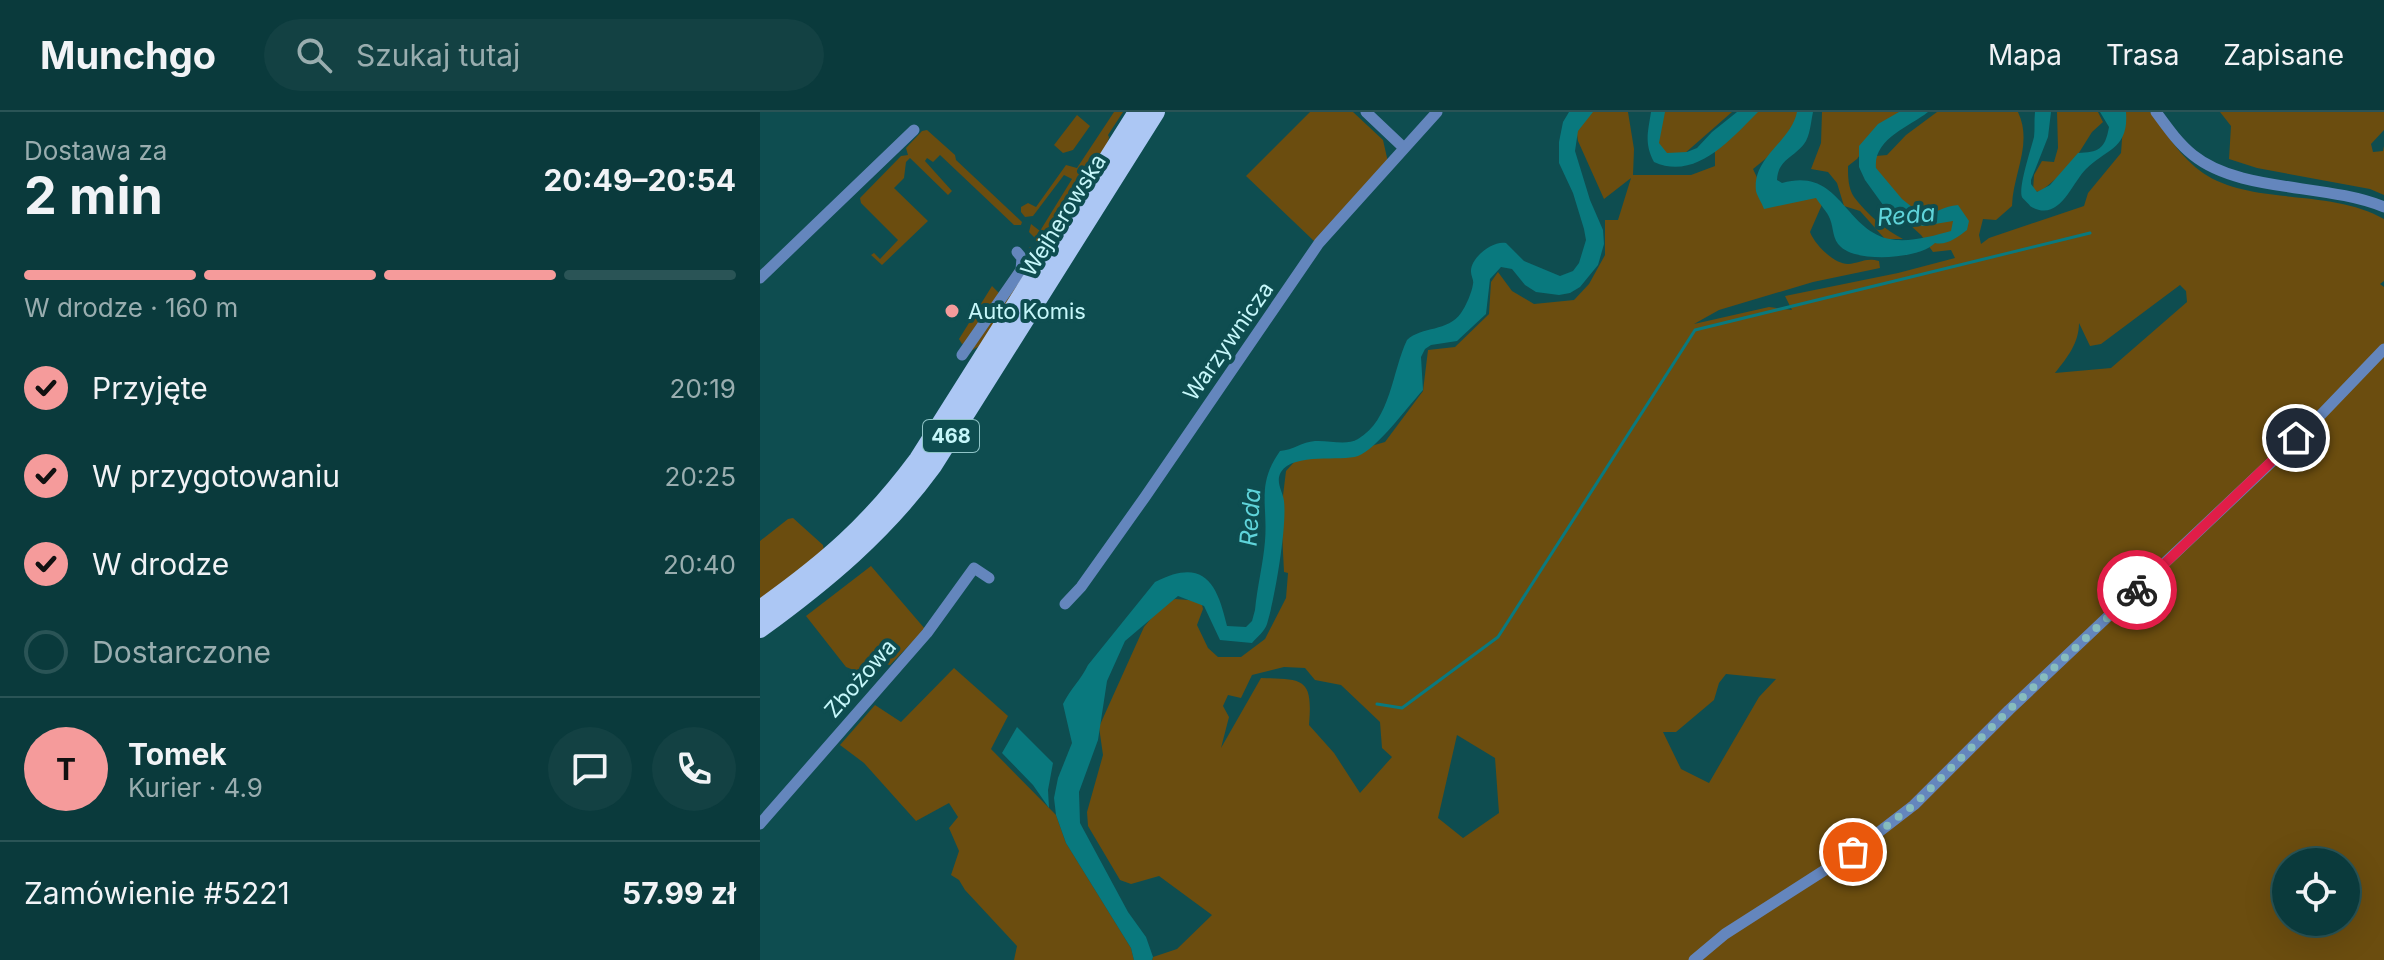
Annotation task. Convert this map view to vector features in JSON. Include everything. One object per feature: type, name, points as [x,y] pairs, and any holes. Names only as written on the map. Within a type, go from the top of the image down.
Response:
[{"type":"main road","name":"Wejherowska","points":[[760,609],[843,545],[918,459],[1137,112]]},
{"type":"main road","name":"Wejherowska","points":[[760,629],[841,567],[908,500],[1156,112]]},
{"type":"street","points":[[1366,112],[1404,148]]},
{"type":"street","name":"Warzywnicza","points":[[1065,604],[1081,587],[1145,497],[1319,243],[1437,112]]},
{"type":"street","points":[[2156,112],[2192,154],[2211,167],[2235,176],[2354,197],[2384,207]]},
{"type":"street","points":[[760,278],[914,130]]},
{"type":"street","points":[[962,355],[1021,270],[1022,258],[1017,252]]},
{"type":"street","points":[[1694,960],[1725,934],[1853,852],[1914,805],[2009,710],[2314,422],[2384,349]]},
{"type":"street","name":"Zbożowa","points":[[760,824],[927,633],[974,568],[989,578]]},
{"type":"shaded area","points":[[1114,112],[1123,112],[1108,135],[1106,149],[1047,241],[1041,244],[1034,240],[1029,232],[1031,224],[1040,231],[1072,179],[1064,175],[1033,216],[1025,217],[1021,207],[1028,203],[1036,207],[1066,165],[1077,168]]},
{"type":"shaded area","points":[[1310,112],[1353,112],[1383,140],[1388,162],[1315,242],[1246,176]]},
{"type":"shaded area","points":[[1591,112],[1628,112],[1634,149],[1633,175],[1691,175],[1715,166],[1715,149],[1755,112],[1809,112],[1808,124],[1753,169],[1760,184],[1809,186],[1824,200],[1810,232],[1831,257],[1848,264],[1879,261],[1880,268],[1813,282],[1719,310],[1694,324],[1769,307],[1792,310],[1785,296],[1955,258],[1951,250],[1933,252],[1921,235],[1901,217],[1866,168],[1876,156],[1887,155],[1906,135],[1937,112],[2018,112],[2022,124],[2023,147],[2012,206],[1996,220],[1983,219],[1979,235],[1981,244],[1989,238],[2084,206],[2088,193],[2121,153],[2124,112],[2150,112],[2188,160],[2222,183],[2267,194],[2340,203],[2384,219],[2384,281],[2380,284],[2384,287],[2384,960],[1152,960],[1177,949],[1212,915],[1159,876],[1131,884],[1120,880],[1088,826],[1087,812],[1103,755],[1099,727],[1144,627],[1162,605],[1175,599],[1201,601],[1203,609],[1197,625],[1208,648],[1218,657],[1241,657],[1265,639],[1286,598],[1288,573],[1284,572],[1281,512],[1286,471],[1296,460],[1312,456],[1333,457],[1385,442],[1423,391],[1428,350],[1455,347],[1489,314],[1491,282],[1498,272],[1512,291],[1534,304],[1574,300],[1589,284],[1605,255],[1605,220],[1618,220],[1631,178],[1604,199],[1578,141],[1576,128]],"holes":[[[2180,285],[2186,291],[2187,302],[2111,368],[2055,373],[2075,344],[2079,323],[2090,346],[2101,344]],[[1284,667],[1305,668],[1315,680],[1341,685],[1380,722],[1382,748],[1392,757],[1360,793],[1334,753],[1309,725],[1307,690],[1296,681],[1261,678],[1221,748],[1229,717],[1223,706],[1228,695],[1241,698],[1252,675]],[[1726,674],[1776,679],[1759,697],[1709,783],[1681,769],[1663,732],[1676,732],[1714,700],[1719,683]],[[1457,735],[1495,758],[1499,813],[1463,838],[1438,818]]]},
{"type":"shaded area","points":[[1662,112],[1732,112],[1684,154],[1656,155]]},
{"type":"shaded area","points":[[1822,112],[1903,112],[1875,135],[1848,166],[1849,186],[1854,197],[1876,221],[1903,239],[1885,239],[1860,211],[1844,206],[1837,183],[1828,172],[1811,169],[1821,143]]},
{"type":"shaded area","points":[[2057,112],[2098,112],[2103,122],[2092,132],[2070,167],[2040,192],[2033,191],[2034,175],[2042,161],[2054,162],[2058,148]]},
{"type":"shaded area","points":[[2220,112],[2384,112],[2384,130],[2371,144],[2373,152],[2383,151],[2384,146],[2384,195],[2370,189],[2257,168],[2229,159],[2231,126]]},
{"type":"shaded area","points":[[1077,115],[1090,126],[1073,150],[1063,153],[1054,145]]},
{"type":"shaded area","points":[[927,130],[1022,222],[1021,225],[1014,225],[940,155],[933,162],[927,158],[925,161],[952,191],[948,195],[910,158],[906,162],[904,178],[894,188],[928,221],[882,265],[871,255],[874,253],[880,259],[898,240],[861,203],[860,198],[901,156],[908,155],[906,148],[922,131]]},
{"type":"shaded area","points":[[1030,247],[1036,256],[981,345],[969,352],[966,343],[962,344],[959,339],[992,286],[999,293]]},
{"type":"shaded area","points":[[793,518],[823,545],[824,551],[760,600],[760,541]]},
{"type":"shaded area","points":[[871,566],[925,629],[890,665],[886,664],[876,674],[876,679],[846,667],[806,616]]},
{"type":"shaded area","points":[[954,668],[1008,716],[991,749],[1056,815],[1066,843],[1131,948],[1134,960],[1014,960],[1017,946],[959,880],[951,875],[959,851],[949,828],[958,817],[949,803],[916,821],[864,763],[840,745],[875,705],[901,722]]},
{"type":"water","points":[[1569,112],[1593,112],[1578,131],[1575,151],[1603,230],[1604,244],[1598,265],[1580,287],[1559,295],[1536,292],[1525,285],[1512,269],[1501,267],[1490,279],[1486,314],[1457,341],[1431,345],[1425,349],[1421,357],[1423,390],[1374,445],[1358,456],[1296,462],[1281,472],[1279,483],[1284,513],[1277,581],[1266,627],[1252,643],[1220,640],[1204,606],[1178,596],[1125,641],[1107,681],[1098,740],[1079,792],[1080,823],[1128,912],[1146,937],[1153,957],[1152,960],[1134,960],[1131,948],[1066,843],[1056,815],[1054,798],[1058,778],[1072,743],[1063,704],[1088,665],[1155,582],[1186,572],[1197,574],[1206,578],[1213,587],[1227,626],[1246,627],[1252,621],[1265,541],[1265,485],[1280,451],[1315,441],[1353,441],[1369,431],[1384,408],[1407,340],[1456,319],[1472,287],[1474,261],[1483,251],[1495,244],[1506,243],[1524,261],[1560,276],[1573,271],[1579,263],[1586,240],[1573,193],[1559,163],[1559,142],[1563,122]]},
{"type":"water","points":[[1651,112],[1665,112],[1659,143],[1667,153],[1697,148],[1737,112],[1758,112],[1712,154],[1684,166],[1669,166],[1654,162],[1649,149]]},
{"type":"water","name":"Reda","points":[[1797,112],[1813,112],[1809,133],[1804,144],[1780,168],[1777,180],[1782,183],[1801,180],[1817,183],[1830,191],[1875,233],[1890,239],[1905,240],[1951,231],[1953,221],[1923,226],[1891,216],[1859,167],[1859,146],[1878,124],[1899,112],[1928,112],[1886,141],[1880,149],[1876,168],[1902,199],[1922,215],[1958,205],[1969,221],[1967,230],[1952,240],[1935,243],[1916,253],[1874,257],[1849,252],[1838,244],[1829,216],[1816,198],[1764,209],[1756,191],[1756,179],[1766,159],[1788,132]]},
{"type":"water","points":[[2035,112],[2051,112],[2048,137],[2031,180],[2037,192],[2050,185],[2078,153],[2091,152],[2103,145],[2109,127],[2100,112],[2126,112],[2124,134],[2120,141],[2086,169],[2063,200],[2049,210],[2030,206],[2022,198],[2021,192],[2034,137]]},
{"type":"water","points":[[1017,727],[1053,763],[1048,790],[1049,808],[1033,785],[1002,753]]},
{"type":"waterway","points":[[1377,704],[1402,708],[1498,637],[1695,330],[2090,233]]},
{"type":"way so far","points":[[1853,852],[1914,805],[2009,710],[2137,590]]},
{"type":"place","name":"Auto Komis","points":[[952,311]]},
{"type":"route","points":[[2137,590],[2296,438]]}]
